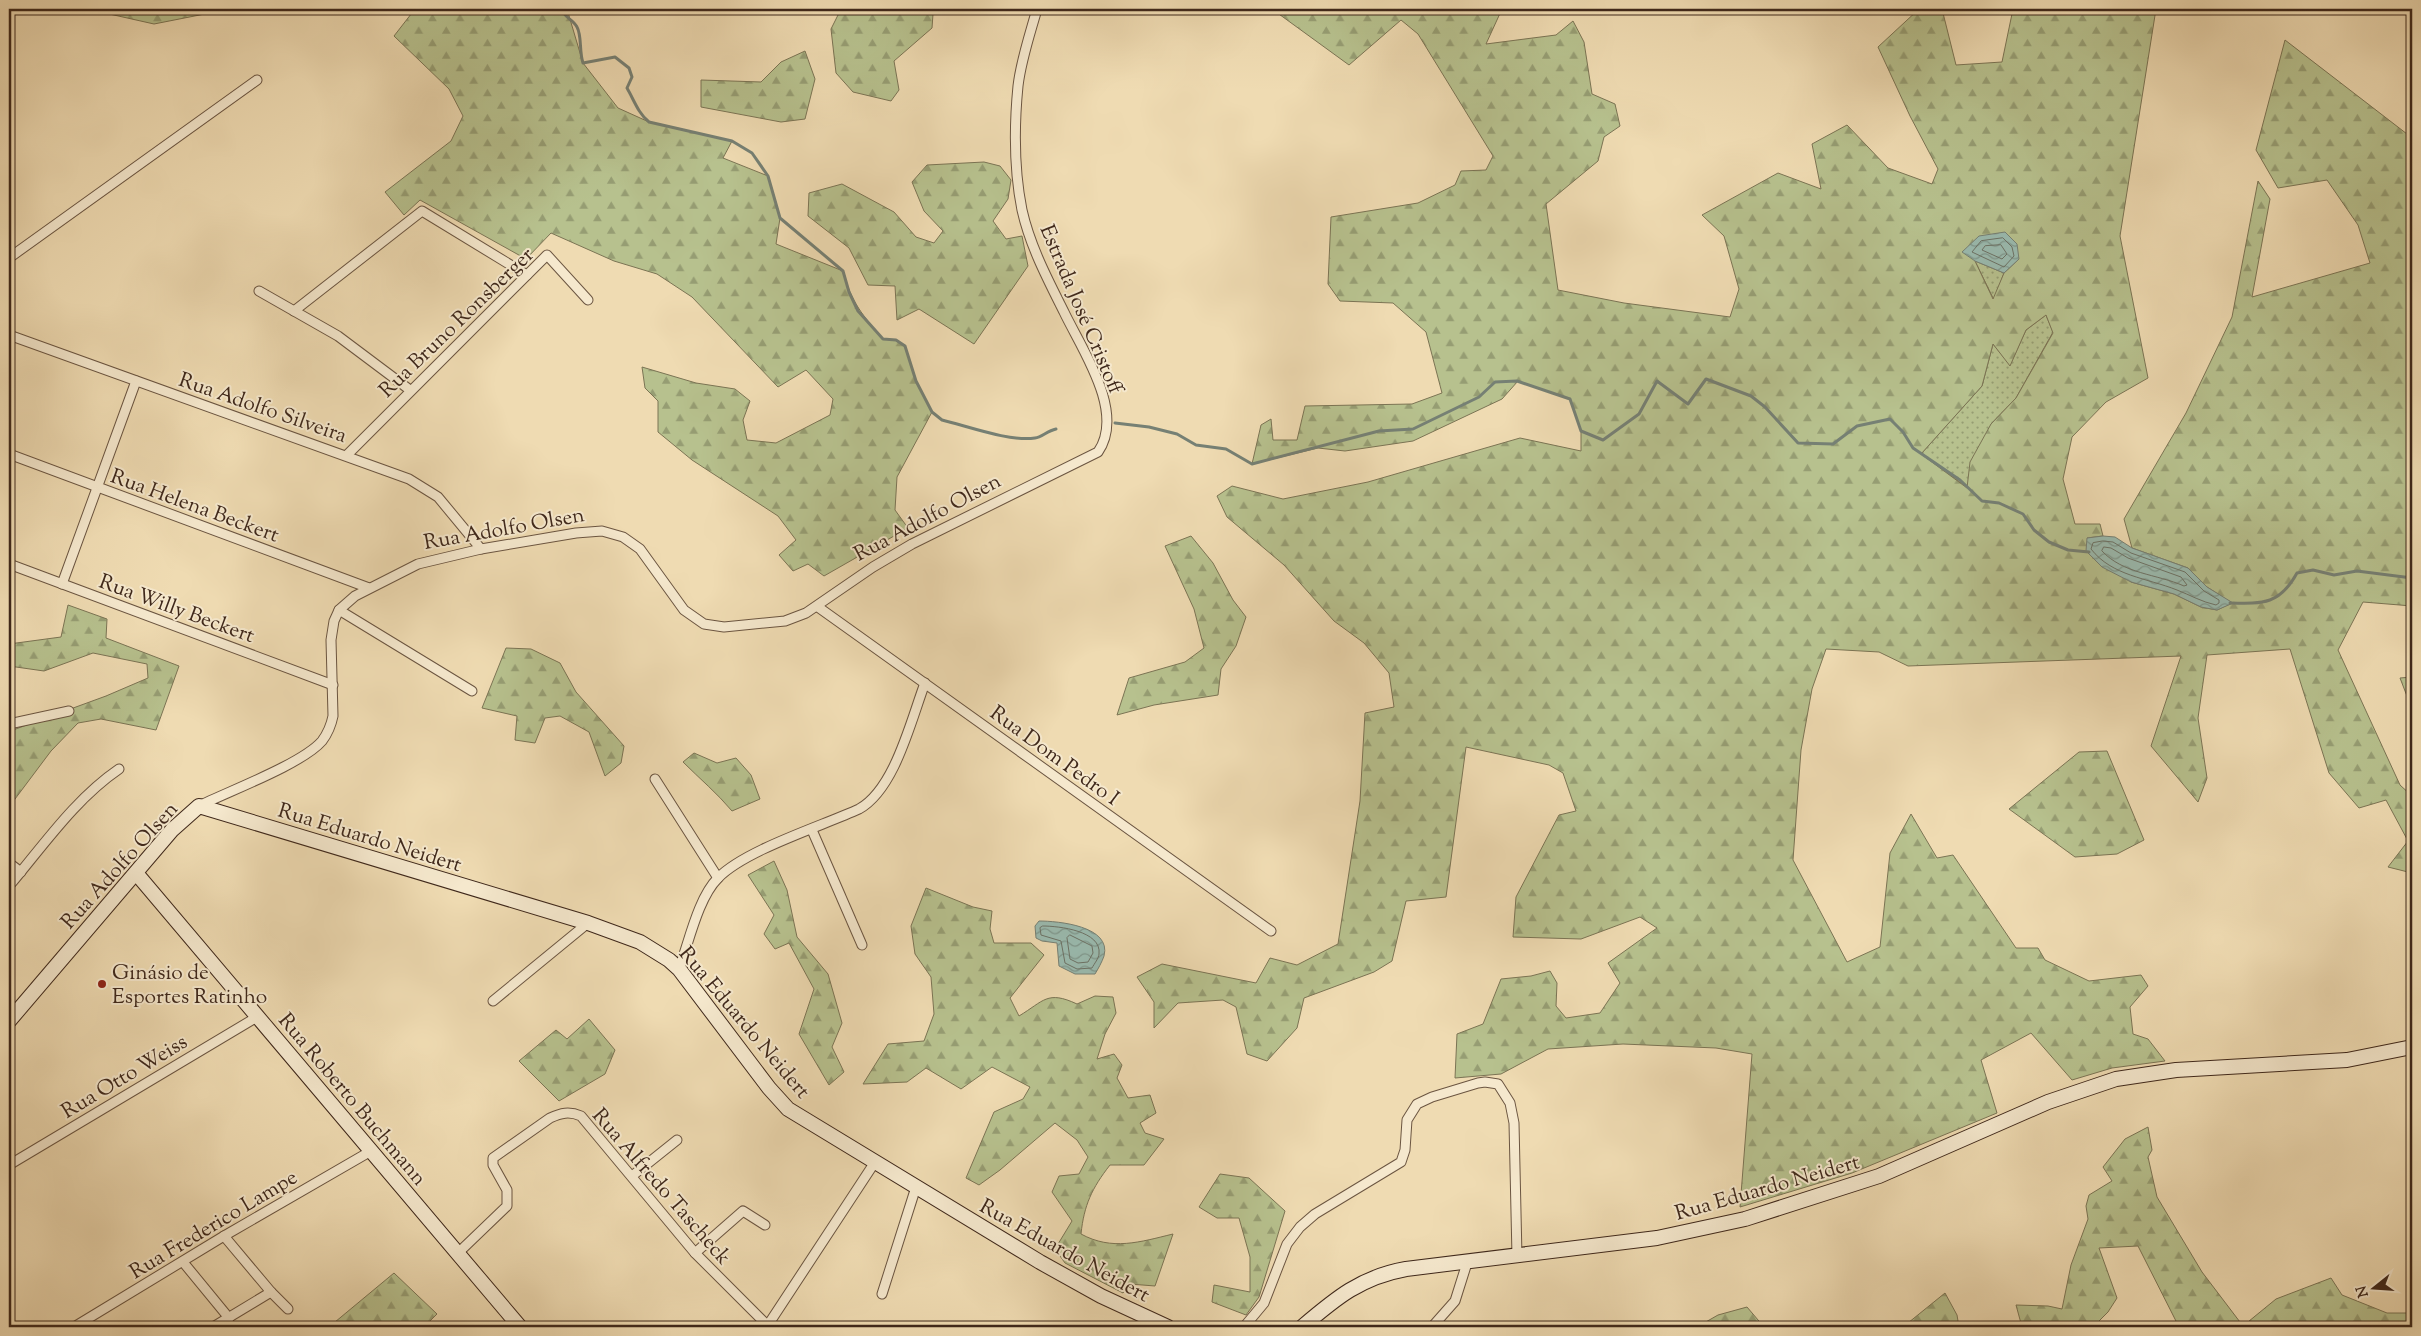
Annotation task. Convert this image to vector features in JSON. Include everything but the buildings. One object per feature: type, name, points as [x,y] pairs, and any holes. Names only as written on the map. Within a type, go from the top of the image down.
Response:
[{"type":"street","name":"Estrada José Cristoff","points":[[1036,9],[1018,85],[1015,151],[1022,211],[1038,260],[1087,356],[1104,398],[1107,425],[1103,445],[1098,452],[1079,462]]},
{"type":"street","points":[[9,258],[257,80]]},
{"type":"street","points":[[294,312],[422,211],[527,275]]},
{"type":"street","name":"Rua Bruno Ronsberger","points":[[347,455],[547,254],[588,300]]},
{"type":"street","points":[[259,291],[338,336],[410,390]]},
{"type":"street","name":"Rua Adolfo Silveira","points":[[9,335],[392,471],[426,488],[453,513],[481,549]]},
{"type":"street","points":[[62,584],[136,381]]},
{"type":"street","name":"Rua Helena Beckert","points":[[9,454],[369,588]]},
{"type":"street","name":"Rua Adolfo Olsen","points":[[9,1019],[182,819],[199,806],[304,755],[321,742],[331,726],[333,716],[332,630],[339,610],[355,596],[369,588],[418,564],[481,549],[576,533],[602,531],[623,537],[640,549],[684,610],[704,624],[724,627],[778,622],[797,618],[818,606],[873,567],[912,544],[1079,462]]},
{"type":"street","name":"Rua Willy Beckert","points":[[9,564],[332,685]]},
{"type":"street","name":"Rua Dom Pedro I","points":[[818,606],[1271,932]]},
{"type":"street","points":[[339,610],[472,691]]},
{"type":"street","points":[[679,969],[705,898],[718,878],[740,861],[859,809],[876,797],[897,758],[925,683]]},
{"type":"street","points":[[9,724],[69,711]]},
{"type":"street","points":[[9,886],[89,793],[119,769]]},
{"type":"street","points":[[655,779],[718,878]]},
{"type":"street","name":"Rua Eduardo Neidert","points":[[199,806],[588,923],[650,946],[679,969],[779,1100],[800,1117],[1071,1280],[1168,1327]]},
{"type":"street","points":[[812,830],[862,945]]},
{"type":"street","points":[[9,863],[21,872]]},
{"type":"street","name":"Rua Roberto Buchmann","points":[[136,873],[520,1327]]},
{"type":"street","points":[[493,1001],[588,923]]},
{"type":"street","name":"Rua Otto Weiss","points":[[9,1165],[257,1017]]},
{"type":"street","name":"Rua Eduardo Neidert","points":[[1302,1327],[1339,1296],[1376,1276],[1406,1269],[1516,1257],[1684,1234],[1746,1219],[1879,1176],[2048,1102],[2116,1079],[2176,1070],[2347,1060],[2412,1047]]},
{"type":"street","points":[[1244,1327],[1264,1303],[1287,1244],[1300,1226],[1315,1214],[1401,1162],[1405,1150],[1407,1120],[1412,1109],[1424,1100],[1486,1082],[1498,1084],[1510,1103],[1514,1123],[1516,1257]]},
{"type":"street","name":"Rua Alfredo Tascheck","points":[[457,1254],[507,1206],[507,1190],[493,1165],[493,1158],[560,1114],[573,1112],[581,1116],[695,1253],[769,1326]]},
{"type":"street","points":[[632,1176],[677,1140]]},
{"type":"street","name":"Rua Frederico Lampe","points":[[74,1327],[87,1324],[224,1236],[370,1151]]},
{"type":"street","points":[[769,1326],[875,1162]]},
{"type":"street","points":[[882,1294],[916,1187]]},
{"type":"street","points":[[695,1253],[743,1211],[765,1225]]},
{"type":"street","points":[[224,1236],[271,1292],[288,1309]]},
{"type":"street","points":[[183,1262],[228,1318]]},
{"type":"street","points":[[1432,1327],[1454,1300],[1467,1263]]},
{"type":"street","points":[[213,1327],[271,1292]]},
{"type":"green space","points":[[104,9],[230,9],[154,24],[105,13]]},
{"type":"green space","points":[[415,9],[567,9],[583,63],[618,108],[649,122],[732,141],[723,158],[768,176],[780,218],[776,244],[843,271],[858,308],[869,323],[883,339],[896,340],[905,346],[916,381],[932,412],[897,477],[895,510],[908,528],[824,576],[808,564],[793,571],[779,555],[796,540],[778,516],[692,460],[658,432],[658,401],[645,388],[642,367],[696,383],[735,389],[750,401],[743,420],[747,440],[776,443],[830,415],[833,399],[806,370],[778,387],[692,297],[657,274],[614,261],[551,233],[526,259],[420,200],[404,215],[385,192],[451,141],[463,116],[449,89],[394,36]]},
{"type":"green space","points":[[841,9],[930,9],[933,14],[932,28],[894,61],[899,90],[891,101],[853,92],[836,73],[831,29]]},
{"type":"green space","points":[[1272,9],[1502,9],[1486,44],[1556,35],[1573,21],[1584,42],[1592,94],[1615,104],[1620,126],[1604,137],[1598,161],[1546,204],[1558,290],[1624,303],[1730,317],[1739,289],[1724,236],[1702,215],[1778,173],[1821,189],[1812,144],[1847,125],[1888,168],[1932,184],[1938,169],[1910,116],[1878,47],[1919,9],[1942,9],[1956,65],[2002,62],[2013,9],[2156,9],[2120,236],[2148,378],[2106,402],[2072,437],[2063,479],[2075,524],[2100,524],[2103,536],[2087,538],[2131,582],[2174,594],[2201,607],[2217,610],[2232,603],[2207,587],[2188,568],[2132,548],[2124,519],[2186,413],[2232,317],[2258,181],[2270,199],[2252,297],[2370,263],[2358,225],[2327,180],[2278,188],[2256,150],[2285,40],[2407,134],[2412,140],[2412,606],[2363,602],[2338,650],[2400,785],[2412,796],[2412,873],[2388,867],[2408,841],[2386,800],[2359,808],[2329,773],[2290,649],[2207,655],[2198,718],[2207,778],[2198,802],[2151,746],[2181,656],[1908,666],[1879,652],[1826,649],[1812,689],[1801,750],[1793,860],[1847,962],[1880,947],[1890,853],[1911,814],[1937,858],[1953,855],[2016,948],[2038,948],[2045,960],[2089,981],[2141,975],[2148,986],[2130,1007],[2133,1034],[2148,1039],[2165,1061],[2112,1068],[2072,1080],[2031,1033],[1981,1060],[1997,1113],[1852,1173],[1740,1207],[1752,1054],[1716,1048],[1623,1044],[1548,1049],[1501,1074],[1455,1078],[1457,1034],[1483,1024],[1501,979],[1531,976],[1550,971],[1557,983],[1556,1006],[1566,1018],[1600,1013],[1620,983],[1608,963],[1657,928],[1640,917],[1581,939],[1513,937],[1516,897],[1559,815],[1576,811],[1563,773],[1549,765],[1466,747],[1446,897],[1406,901],[1392,961],[1374,972],[1304,998],[1297,1028],[1267,1061],[1247,1054],[1236,1007],[1223,1000],[1178,1003],[1154,1028],[1154,1002],[1137,977],[1162,964],[1256,983],[1270,958],[1297,965],[1338,944],[1360,801],[1365,713],[1394,707],[1389,673],[1364,643],[1334,621],[1284,565],[1227,517],[1217,496],[1232,486],[1283,499],[1368,482],[1520,438],[1581,451],[1581,431],[1570,399],[1518,381],[1502,399],[1413,441],[1345,451],[1318,448],[1252,464],[1261,425],[1271,419],[1273,440],[1297,440],[1305,406],[1412,404],[1442,393],[1426,332],[1393,303],[1340,301],[1328,284],[1331,217],[1418,203],[1455,185],[1461,171],[1486,170],[1493,156],[1418,34],[1401,20],[1349,65]],"holes":[[[2019,259],[2004,273],[1993,299],[1975,261]],[[2046,315],[2053,333],[2016,398],[1991,424],[1970,462],[1967,488],[1921,454],[1982,386],[1993,344],[2010,366],[2026,330]]]},
{"type":"green space","points":[[805,51],[815,79],[805,119],[781,122],[701,107],[701,80],[761,82],[781,62]]},
{"type":"green space","points":[[984,162],[1000,166],[1011,180],[1008,199],[993,221],[1006,239],[1022,236],[1028,266],[974,344],[919,309],[897,320],[895,286],[868,285],[849,248],[808,216],[809,193],[842,184],[894,212],[916,237],[934,243],[943,231],[924,211],[912,182],[927,165]]},
{"type":"green space","points":[[1975,261],[2004,273],[1994,300]]},
{"type":"green space","points":[[2046,315],[2053,332],[2016,398],[1991,424],[1968,488],[1921,454],[1982,386],[1993,344],[2010,365],[2026,330]]},
{"type":"green space","points":[[1191,536],[1213,563],[1233,600],[1246,617],[1236,646],[1221,669],[1218,695],[1154,705],[1117,715],[1129,678],[1185,662],[1204,648],[1194,609],[1165,546]]},
{"type":"green space","points":[[68,605],[107,619],[106,638],[179,666],[156,730],[101,719],[78,723],[51,751],[9,807],[9,736],[13,730],[106,696],[148,678],[147,664],[93,653],[44,671],[9,666],[9,644],[61,637]]},
{"type":"green space","points":[[506,648],[531,649],[560,663],[576,692],[624,746],[621,763],[605,776],[589,732],[560,716],[545,718],[535,743],[515,740],[517,716],[482,708]]},
{"type":"green space","points":[[2412,677],[2412,709],[2400,678]]},
{"type":"green space","points":[[2107,751],[2144,840],[2117,854],[2075,857],[2009,809],[2079,752]]},
{"type":"green space","points":[[694,753],[717,763],[736,758],[751,775],[760,799],[732,811],[683,762]]},
{"type":"green space","points":[[774,861],[787,890],[797,937],[828,974],[842,1023],[832,1047],[844,1072],[829,1085],[799,1034],[814,989],[789,943],[775,949],[764,934],[774,915],[748,875]]},
{"type":"green space","points":[[926,888],[973,907],[992,911],[990,929],[994,943],[1031,943],[1044,955],[1010,998],[1019,1016],[1046,999],[1059,998],[1077,1004],[1095,996],[1113,997],[1116,1013],[1105,1034],[1097,1059],[1114,1054],[1122,1065],[1117,1078],[1128,1098],[1150,1095],[1156,1113],[1140,1123],[1145,1133],[1164,1139],[1144,1165],[1110,1165],[1098,1181],[1090,1197],[1084,1214],[1081,1234],[1092,1239],[1115,1244],[1138,1242],[1173,1234],[1155,1286],[1130,1284],[1123,1293],[1065,1263],[1055,1249],[1072,1221],[1052,1192],[1059,1176],[1079,1174],[1088,1157],[1077,1140],[1055,1123],[1000,1170],[979,1185],[966,1178],[994,1112],[1023,1099],[1030,1087],[992,1067],[961,1089],[926,1068],[907,1082],[863,1084],[888,1044],[924,1041],[934,1014],[931,977],[915,954],[911,926]]},
{"type":"green space","points":[[589,1019],[615,1050],[605,1074],[559,1101],[519,1061],[556,1030],[567,1039]]},
{"type":"green space","points":[[2148,1127],[2152,1150],[2148,1157],[2157,1197],[2202,1272],[2243,1326],[2276,1299],[2331,1278],[2342,1295],[2387,1313],[2412,1313],[2412,1327],[2179,1327],[2138,1246],[2099,1248],[2117,1298],[2108,1312],[2093,1327],[2022,1327],[2016,1305],[2048,1306],[2062,1309],[2071,1265],[2088,1219],[2086,1206],[2089,1195],[2112,1181],[2103,1167],[2125,1139]]},
{"type":"green space","points":[[1220,1174],[1249,1178],[1285,1211],[1259,1297],[1246,1315],[1212,1302],[1214,1285],[1250,1292],[1250,1257],[1239,1218],[1217,1218],[1199,1207]]},
{"type":"green space","points":[[394,1273],[437,1314],[424,1327],[329,1327]]},
{"type":"green space","points":[[1945,1293],[1957,1315],[1959,1327],[1903,1327]]},
{"type":"green space","points":[[1747,1307],[1764,1327],[1697,1327],[1718,1315]]},
{"type":"water","points":[[2005,232],[2017,244],[2019,259],[2004,273],[1975,261],[1962,252],[1979,236]]},
{"type":"water","points":[[2115,537],[2132,548],[2188,568],[2207,587],[2233,603],[2217,610],[2201,607],[2174,594],[2131,582],[2102,567],[2086,551],[2087,538]]},
{"type":"water","points":[[1039,921],[1058,922],[1082,927],[1100,938],[1104,946],[1104,956],[1095,974],[1075,974],[1059,966],[1057,943],[1042,941],[1036,938],[1035,926]]},
{"type":"waterway","points":[[562,9],[579,31],[583,63],[615,57],[629,68],[632,77],[627,88],[639,110],[649,122],[732,141],[752,153],[768,176],[780,218],[843,271],[849,292],[858,311],[883,339],[896,340],[905,346],[916,381],[932,412],[942,420],[1013,438],[1035,438],[1056,429]]},
{"type":"waterway","points":[[1115,423],[1149,427],[1177,434],[1196,445],[1226,449],[1252,464],[1379,431],[1413,429],[1479,397],[1495,382],[1517,381],[1570,399],[1581,431],[1603,440],[1639,414],[1657,381],[1688,404],[1706,379],[1751,396],[1765,407],[1798,443],[1833,444],[1857,426],[1890,419],[1903,432],[1913,448],[1960,480],[1982,501],[1999,503],[2023,514],[2034,530],[2049,542],[2068,550],[2089,552]]},
{"type":"waterway","points":[[2230,603],[2252,603],[2270,600],[2284,591],[2297,573],[2313,570],[2334,575],[2357,571],[2412,578]]},
{"type":"place","name":"Ginásio de Esportes Ratinho","points":[[102,984]]}]
